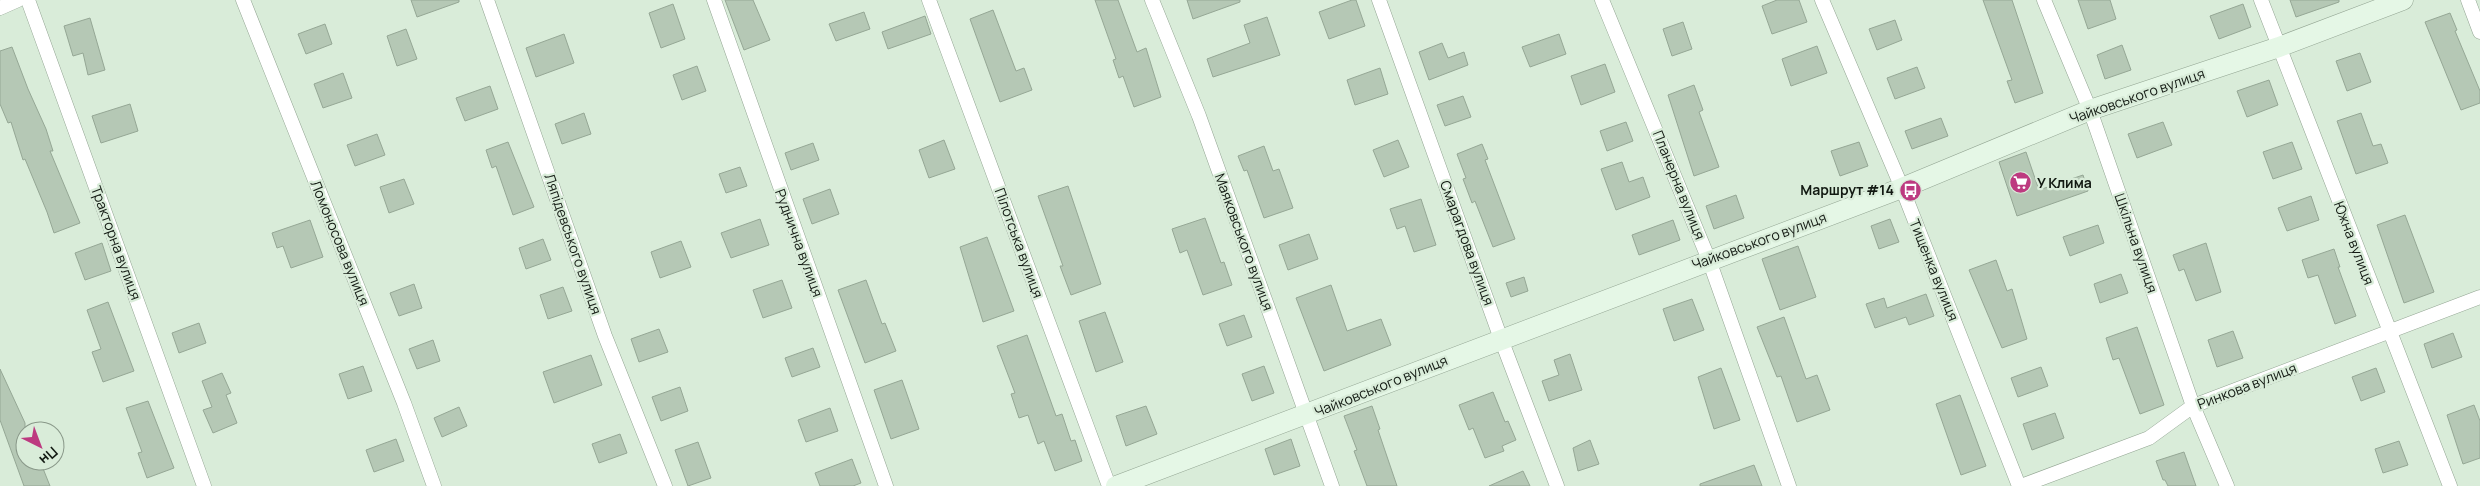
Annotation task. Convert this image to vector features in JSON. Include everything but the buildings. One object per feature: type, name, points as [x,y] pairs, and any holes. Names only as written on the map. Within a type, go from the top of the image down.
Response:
[{"type":"street","points":[[0,8],[18,0]]},
{"type":"street","name":"Тракторна вулиця","points":[[28,0],[204,486]]},
{"type":"street","name":"Ломоносова вулиця","points":[[243,0],[404,403],[434,486]]},
{"type":"street","name":"Ляпідевського вулиця","points":[[487,0],[605,336],[665,486]]},
{"type":"street","name":"Руднична вулиця","points":[[714,0],[886,486]]},
{"type":"street","name":"Пілотська вулиця","points":[[929,0],[1109,486]]},
{"type":"street","name":"Маяковського вулиця","points":[[1152,0],[1199,116],[1332,486]]},
{"type":"street","name":"Смарагдова вулиця","points":[[1379,0],[1501,339],[1557,486]]},
{"type":"street","name":"Планерна вулиця","points":[[1602,0],[1709,260],[1789,486]]},
{"type":"street","name":"Тищенка вулиця","points":[[1822,0],[1902,188],[2020,486]]},
{"type":"street","name":"Шкільна вулиця","points":[[2044,0],[2090,110],[2193,406],[2227,486]]},
{"type":"street","name":"Южна вулиця","points":[[2261,0],[2450,486]]},
{"type":"street","name":"Чайковського вулиця","points":[[1116,486],[1306,416],[1501,339],[1902,188],[2090,110],[2279,47],[2403,0]]},
{"type":"street","points":[[2468,0],[2480,32]]},
{"type":"street","name":"Ринкова вулиця","points":[[2020,486],[2149,438],[2193,406],[2480,297]]},
{"type":"place","name":"У Клима","points":[[2021,183]]},
{"type":"place","name":"Маршрут #14","points":[[1910,190]]}]
